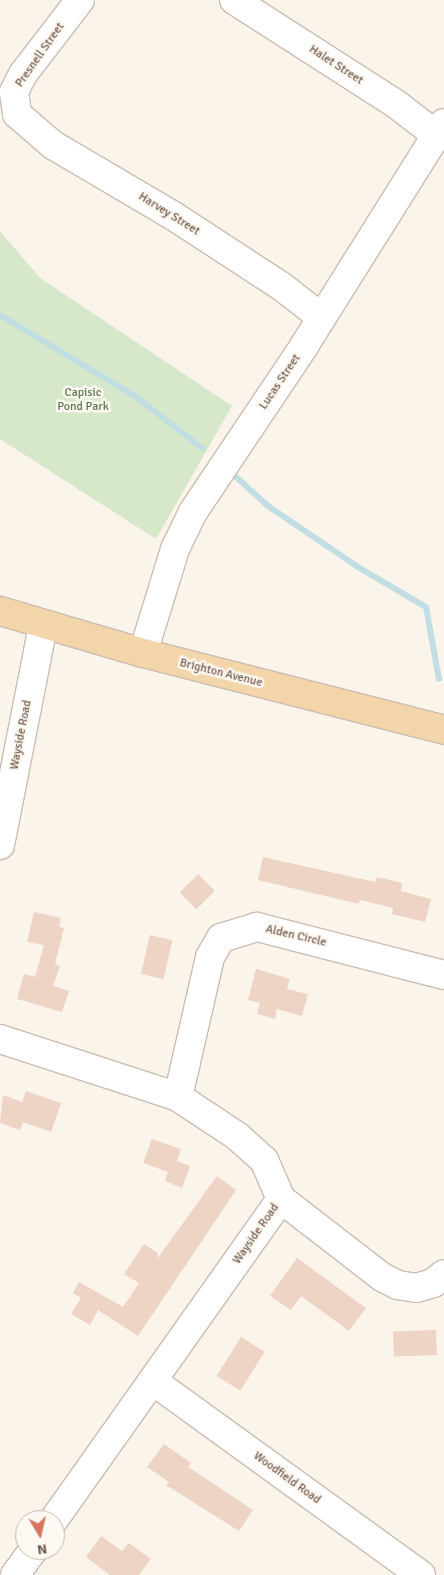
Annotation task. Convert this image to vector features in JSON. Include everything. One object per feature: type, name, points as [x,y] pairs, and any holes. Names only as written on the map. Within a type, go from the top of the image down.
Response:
[{"type":"main road","name":"Brighton Avenue","points":[[0,611],[143,653],[444,730]]},
{"type":"street","name":"Presnell Street","points":[[17,114],[14,92],[23,74],[80,0]]},
{"type":"street","name":"Halet Street","points":[[234,0],[396,104],[440,129]]},
{"type":"street","name":"Harvey Street","points":[[17,114],[53,145],[172,215],[281,286],[320,317]]},
{"type":"street","name":"Lucas Street","points":[[143,653],[175,549],[193,512],[440,129]]},
{"type":"street","name":"Wayside Road","points":[[0,845],[43,625]]},
{"type":"street","name":"Alden Circle","points":[[178,1097],[210,957],[221,938],[257,927],[444,975]]},
{"type":"street","name":"Wayside Road","points":[[0,1039],[178,1097],[237,1136],[264,1160],[281,1199],[61,1510]]},
{"type":"street","points":[[281,1199],[382,1277],[398,1285],[416,1288],[433,1283],[444,1274]]},
{"type":"street","name":"Woodfield Road","points":[[153,1381],[421,1575]]},
{"type":"green space","name":"Capisic Pond Park","points":[[0,231],[40,278],[232,406],[156,539],[0,439]]},
{"type":"building","points":[[263,857],[375,882],[377,877],[402,883],[401,891],[431,899],[425,922],[392,914],[393,908],[360,900],[359,904],[258,880]]},
{"type":"building","points":[[198,874],[215,891],[197,909],[180,892]]},
{"type":"building","points":[[34,912],[61,918],[59,927],[64,928],[55,964],[60,966],[53,986],[69,991],[62,1012],[17,999],[24,974],[35,977],[44,945],[27,942]]},
{"type":"building","points":[[150,935],[172,940],[163,979],[141,974]]},
{"type":"building","points":[[256,969],[290,979],[287,989],[308,994],[302,1016],[277,1009],[275,1019],[257,1014],[260,1003],[248,1000]]},
{"type":"building","points":[[26,1091],[61,1103],[51,1132],[23,1122],[20,1130],[0,1123],[3,1095],[22,1102]]},
{"type":"building","points":[[152,1139],[181,1149],[177,1161],[190,1166],[182,1188],[165,1181],[168,1172],[143,1163]]},
{"type":"building","points":[[217,1176],[236,1190],[138,1336],[98,1310],[90,1325],[71,1314],[81,1298],[73,1293],[79,1282],[123,1307],[139,1283],[124,1274],[144,1244],[158,1253],[157,1259]]},
{"type":"building","points":[[297,1258],[366,1308],[349,1331],[301,1296],[291,1310],[270,1296]]},
{"type":"building","points":[[436,1330],[437,1355],[394,1356],[393,1332]]},
{"type":"building","points":[[241,1337],[265,1352],[240,1391],[217,1376]]},
{"type":"building","points":[[164,1444],[191,1463],[188,1467],[253,1510],[239,1531],[166,1485],[169,1482],[147,1467]]},
{"type":"building","points":[[101,1536],[122,1551],[129,1543],[151,1559],[139,1575],[110,1575],[86,1557]]},
{"type":"waterway","points":[[0,315],[135,396],[202,448]]},
{"type":"waterway","points":[[234,475],[268,506],[358,567],[426,607],[439,679]]}]
